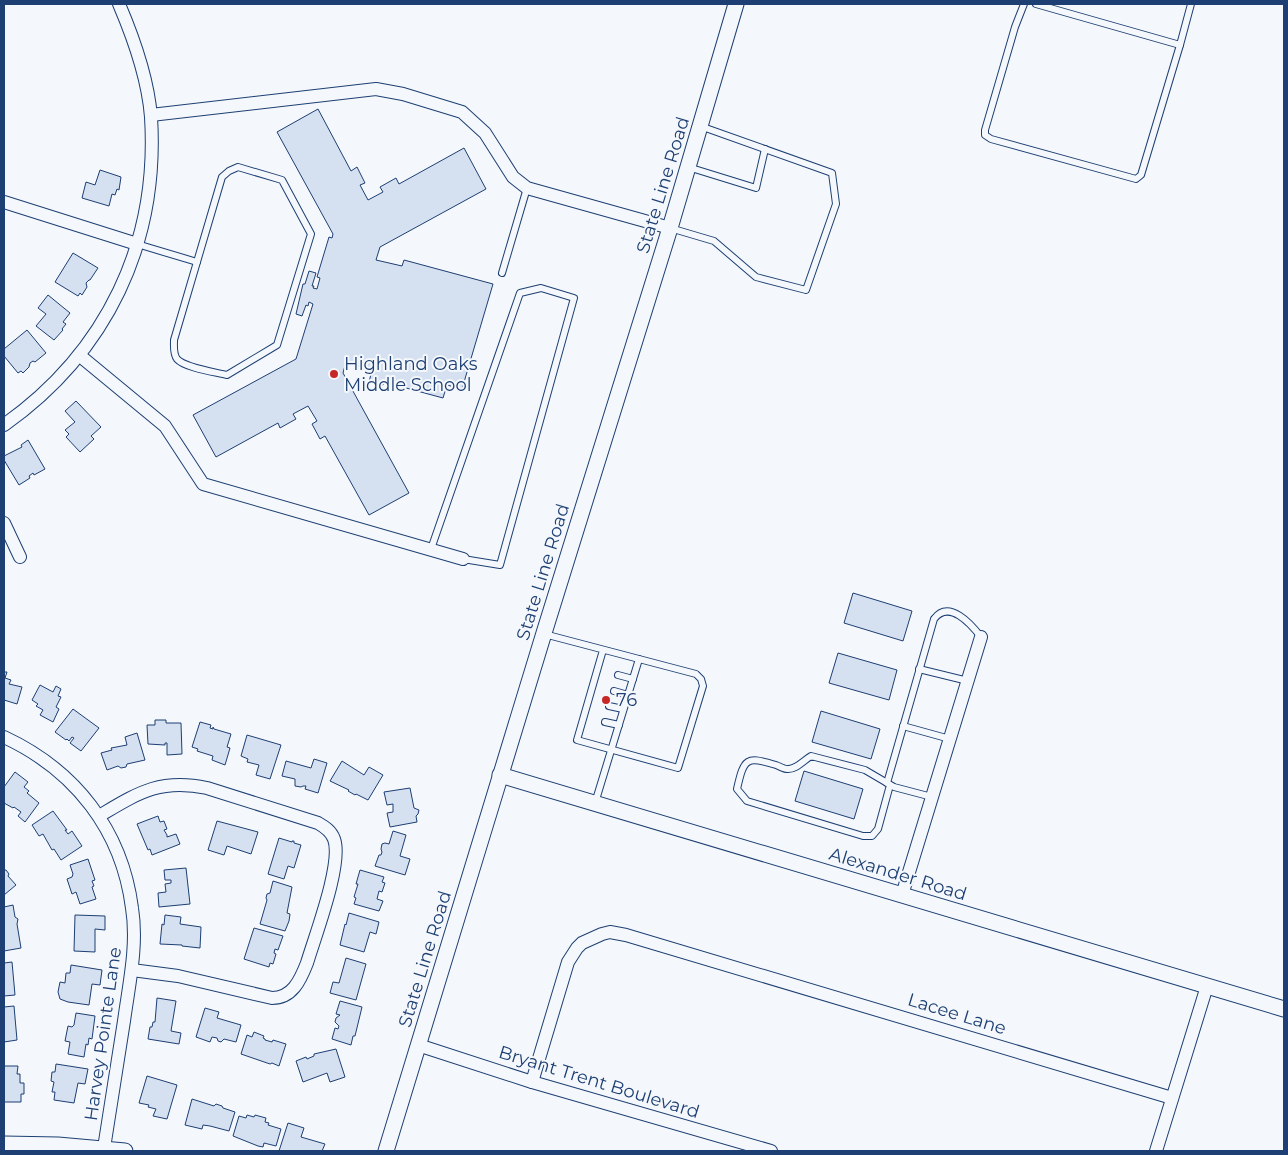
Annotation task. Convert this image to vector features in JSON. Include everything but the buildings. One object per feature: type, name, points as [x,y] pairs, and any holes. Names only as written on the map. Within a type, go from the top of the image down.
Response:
[{"type":"street","points":[[4,425],[34,401],[79,355],[108,313],[128,271],[138,244],[149,187],[152,157],[151,115],[138,52],[119,4]]},
{"type":"street","name":"State Line Road","points":[[386,1151],[500,775],[670,228],[736,4]]},
{"type":"street","points":[[151,115],[376,89],[394,92],[462,112],[485,132],[513,177],[527,188],[670,228]]},
{"type":"street","points":[[4,202],[138,244]]},
{"type":"street","points":[[79,355],[164,426],[203,484],[464,559]]},
{"type":"street","points":[[4,523],[20,557]]},
{"type":"street","points":[[902,895],[982,636]]},
{"type":"street","name":"Harvey Pointe Lane","points":[[4,737],[31,751],[82,792],[99,816],[121,860],[128,884],[133,909],[132,970],[104,1148]]},
{"type":"street","name":"Alexander Road","points":[[500,775],[1284,1009]]},
{"type":"street","points":[[99,816],[146,790],[175,784],[191,784],[318,823],[327,828],[334,837],[337,848],[336,861],[307,964],[296,987],[284,996],[272,998],[178,976],[132,970]]},
{"type":"street","name":"Lacee Lane","points":[[532,1082],[568,962],[582,943],[595,936],[610,932],[731,966],[1172,1098]]},
{"type":"street","points":[[1156,1151],[1206,986]]},
{"type":"street","name":"Bryant Trent Boulevard","points":[[418,1045],[532,1082],[771,1151]]},
{"type":"street","points":[[4,1144],[58,1145],[125,1151]]},
{"type":"lane","points":[[1024,4],[1015,28],[985,135],[991,139],[1136,179],[1141,175],[1191,4]]},
{"type":"lane","points":[[1036,4],[1180,45]]},
{"type":"lane","points":[[670,228],[714,241],[756,277],[806,290],[836,204],[832,173],[700,126]]},
{"type":"lane","points":[[688,167],[756,188],[765,149]]},
{"type":"lane","points":[[238,167],[282,180],[311,234],[277,345],[227,375],[183,364],[176,358],[174,340],[197,262],[222,176],[238,167]]},
{"type":"lane","points":[[502,273],[527,188]]},
{"type":"lane","points":[[138,244],[197,262]]},
{"type":"lane","points":[[431,550],[520,293],[542,288],[574,298],[500,565],[464,559]]},
{"type":"lane","points":[[932,796],[888,784],[866,770],[811,756],[788,769],[755,759],[748,761],[741,771],[737,789],[747,801],[863,836],[872,836],[878,829],[888,784],[903,726],[934,619],[940,613],[947,611],[964,617],[982,636]]},
{"type":"lane","points":[[544,633],[696,674],[701,679],[703,686],[678,768],[577,740],[588,717],[600,671],[603,650]]},
{"type":"lane","points":[[595,803],[639,659]]},
{"type":"lane","points":[[919,669],[968,681]]},
{"type":"lane","points":[[618,675],[632,679]]},
{"type":"lane","points":[[614,691],[628,695]]},
{"type":"lane","points":[[609,706],[623,709]]},
{"type":"lane","points":[[606,722],[619,725]]},
{"type":"lane","points":[[903,726],[950,739]]},
{"type":"place","name":"Highland Oaks Middle School","points":[[334,374]]},
{"type":"place","name":"76","points":[[606,700]]}]
